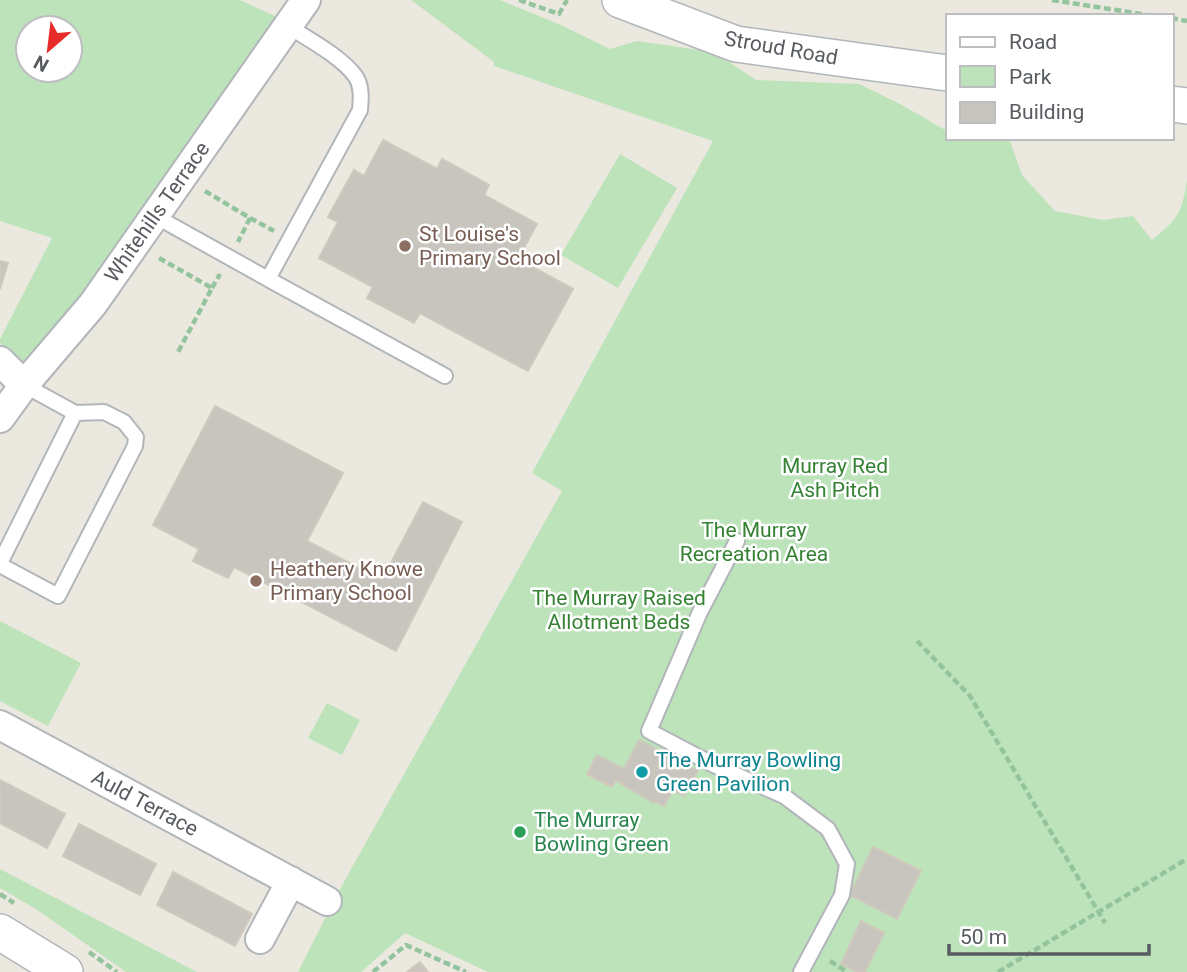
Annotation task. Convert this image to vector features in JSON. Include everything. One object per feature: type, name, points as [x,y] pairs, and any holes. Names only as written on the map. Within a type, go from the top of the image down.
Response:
[{"type":"street","name":"Stroud Road","points":[[620,0],[736,44],[946,74]]},
{"type":"street","name":"Whitehills Terrace","points":[[0,418],[24,385],[93,304],[182,178],[295,9]]},
{"type":"street","points":[[0,361],[24,385]]},
{"type":"street","name":"Auld Terrace","points":[[0,725],[327,901]]},
{"type":"street","points":[[260,939],[291,881]]},
{"type":"street","points":[[0,932],[65,972]]},
{"type":"lane","points":[[268,279],[360,110],[361,95],[357,79],[295,9]]},
{"type":"lane","points":[[155,216],[445,376]]},
{"type":"lane","points":[[24,385],[75,413],[104,412],[124,422],[136,437],[131,457],[58,596],[0,564],[75,413]]},
{"type":"lane","points":[[737,541],[700,612],[649,732],[784,796],[828,829],[848,864],[842,895],[801,972]]},
{"type":"path","points":[[519,0],[559,15],[567,0]]},
{"type":"path","points":[[1052,0],[1141,14]]},
{"type":"path","points":[[177,354],[250,218],[182,178]]},
{"type":"path","points":[[135,244],[212,288]]},
{"type":"path","points":[[917,641],[970,696],[1105,923]]},
{"type":"path","points":[[998,972],[1187,859]]},
{"type":"path","points":[[373,972],[405,945],[466,972]]},
{"type":"green space","points":[[0,0],[240,0],[279,18],[94,288],[25,367],[0,343],[0,339],[52,238],[0,221]]},
{"type":"green space","name":"The Murray Recreation Area","points":[[411,0],[500,0],[610,49],[637,41],[714,52],[756,80],[859,84],[946,130],[946,140],[1010,140],[1022,175],[1055,211],[1103,220],[1133,216],[1152,240],[1168,226],[1181,208],[1187,180],[1187,972],[488,972],[405,933],[361,972],[298,972],[340,889],[562,491],[532,473],[713,141],[494,66],[494,62]]},
{"type":"green space","points":[[620,154],[677,188],[618,288],[561,255]]},
{"type":"green space","points":[[0,621],[81,663],[48,726],[0,701]]},
{"type":"green space","points":[[327,703],[360,720],[342,755],[308,738]]},
{"type":"green space","points":[[0,869],[197,972],[126,972],[36,909],[0,888]]},
{"type":"building","points":[[383,140],[437,169],[442,159],[489,185],[484,195],[537,224],[518,259],[573,289],[528,371],[420,313],[414,323],[367,298],[373,287],[319,258],[338,222],[328,217],[354,170],[364,176]]},
{"type":"building","points":[[0,261],[8,263],[0,289]]},
{"type":"building","points":[[215,406],[343,473],[307,541],[382,580],[423,502],[462,522],[396,651],[234,567],[228,578],[193,561],[199,549],[153,525]]},
{"type":"building","name":"The Murray Bowling Green Pavilion","points":[[639,740],[698,771],[684,796],[673,790],[664,806],[615,780],[612,787],[587,774],[597,755],[624,769]]},
{"type":"building","points":[[0,780],[65,814],[47,848],[0,823]]},
{"type":"building","points":[[79,824],[156,864],[140,895],[63,856]]},
{"type":"building","points":[[873,847],[921,871],[897,919],[850,895]]},
{"type":"building","points":[[173,872],[252,914],[235,946],[157,905]]},
{"type":"building","points":[[861,921],[884,933],[865,972],[857,972],[841,964]]},
{"type":"building","points":[[420,962],[428,972],[407,972]]},
{"type":"place","name":"St Louise's Primary School","points":[[405,246]]},
{"type":"place","name":"Heathery Knowe Primary School","points":[[256,581]]},
{"type":"place","name":"The Murray Bowling Green Pavilion","points":[[642,772]]},
{"type":"place","name":"The Murray Bowling Green","points":[[520,832]]},
{"type":"park label","name":"Murray Red Ash Pitch","points":[[835,478]]},
{"type":"park label","name":"The Murray Raised Allotment Beds","points":[[619,610]]}]
